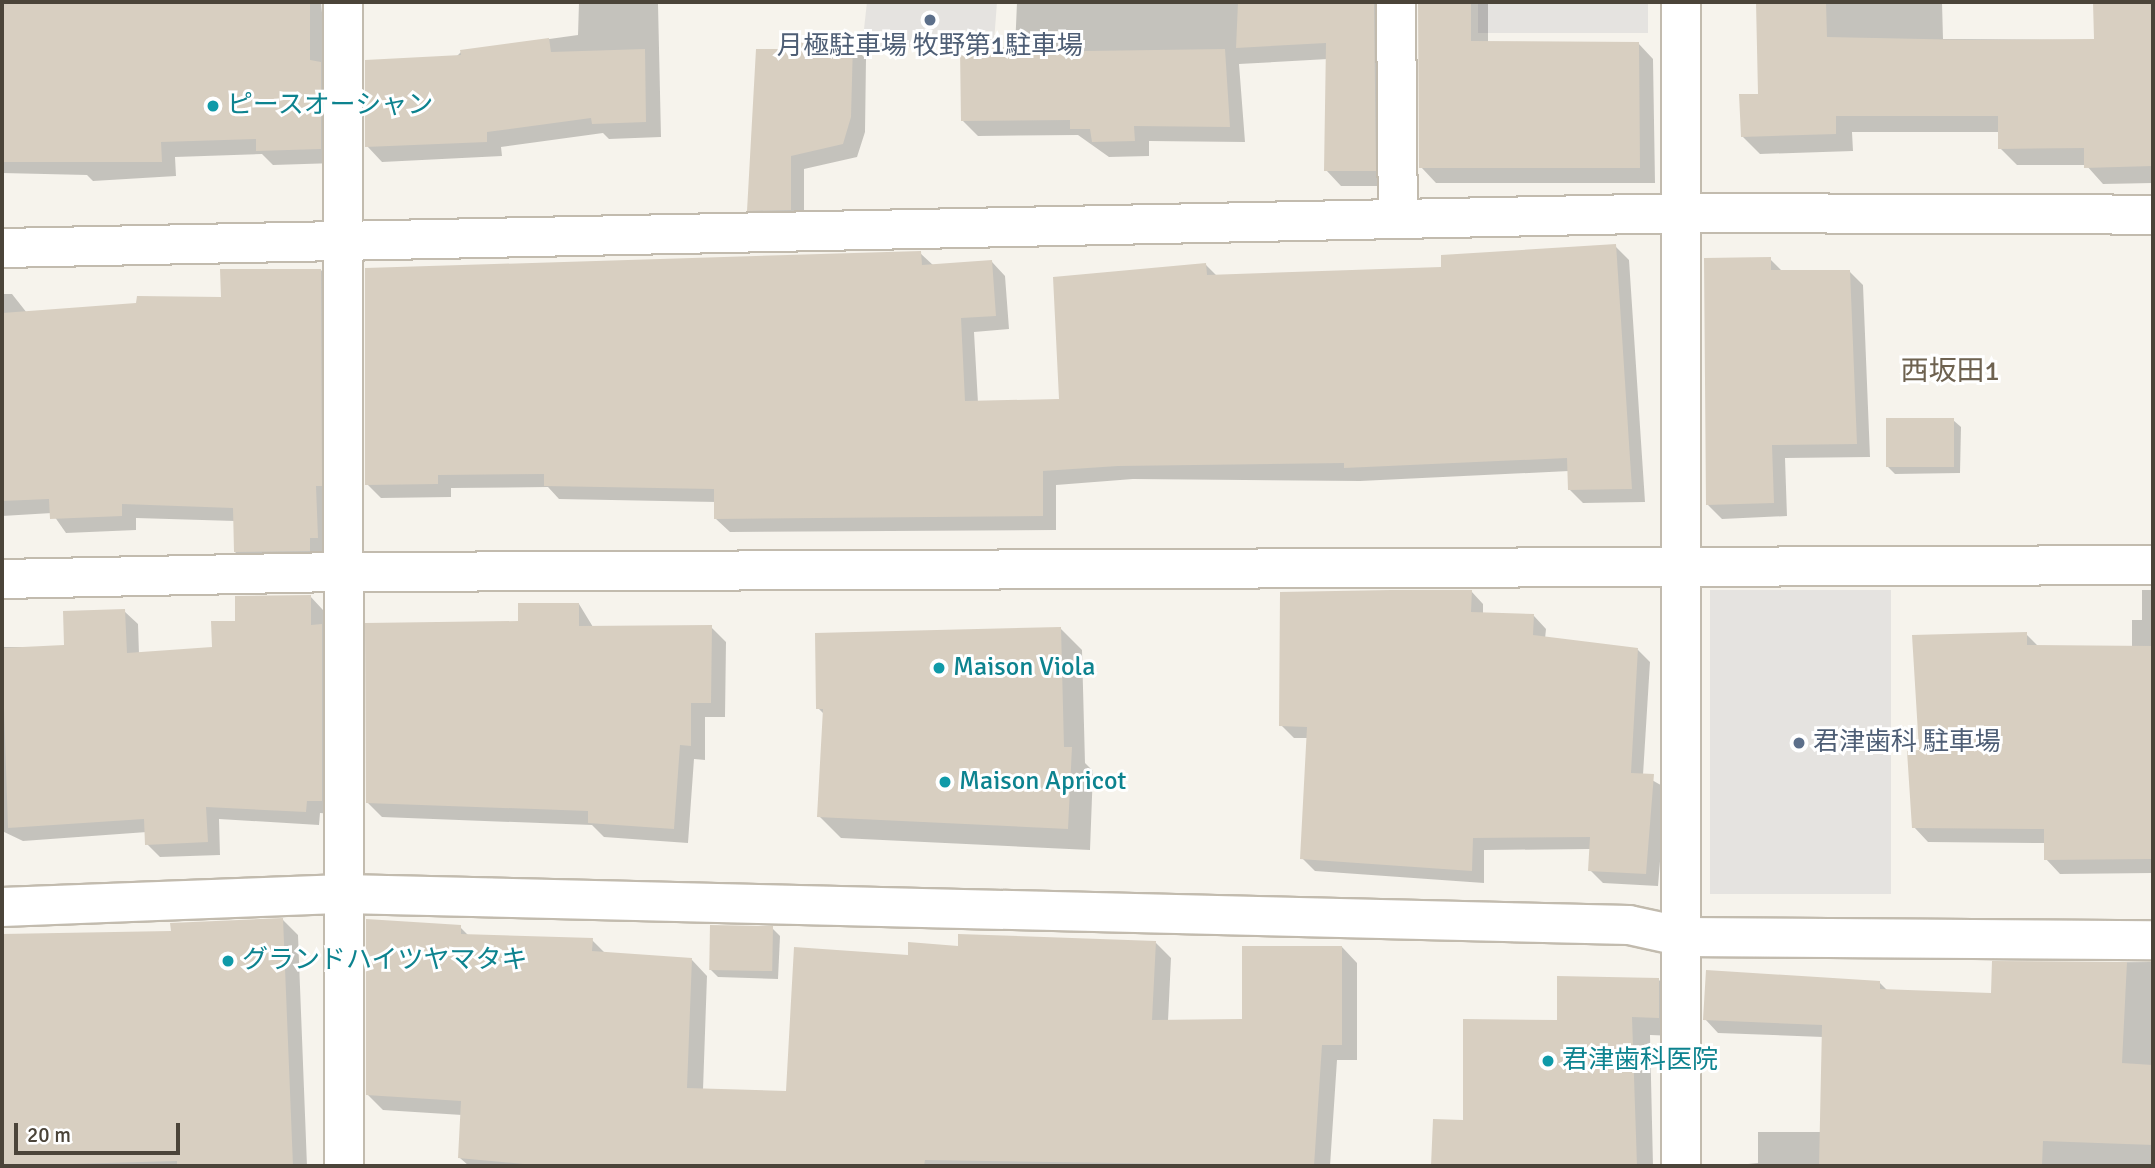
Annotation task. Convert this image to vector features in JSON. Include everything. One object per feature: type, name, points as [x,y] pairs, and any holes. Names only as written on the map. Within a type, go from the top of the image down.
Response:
[{"type":"street","points":[[344,2],[341,242],[349,572],[344,894],[344,1166]]},
{"type":"street","points":[[1396,2],[1398,219]]},
{"type":"street","points":[[1681,2],[1686,564],[1681,1166]]},
{"type":"street","points":[[2,247],[1682,214],[2153,215]]},
{"type":"street","points":[[2,579],[349,572],[1686,564],[2153,565]]},
{"type":"street","points":[[2,906],[344,894],[1629,925],[1684,937],[2153,940]]},
{"type":"shaded area","name":"月極駐車場 牧野第1駐車場","points":[[867,2],[997,2],[994,42],[873,49],[863,38]]},
{"type":"shaded area","points":[[1478,2],[1648,2],[1648,33],[1478,33]]},
{"type":"shaded area","name":"君津歯科 駐車場","points":[[1710,590],[1891,590],[1891,894],[1710,894]]},
{"type":"building","points":[[2,2],[310,2],[310,60],[321,62],[321,149],[256,151],[256,139],[161,142],[162,162],[2,162]]},
{"type":"building","points":[[1238,2],[1374,2],[1376,171],[1324,171],[1326,43],[1236,48]]},
{"type":"building","points":[[1418,2],[1471,2],[1471,41],[1639,42],[1640,168],[1419,168]]},
{"type":"building","points":[[1756,2],[1826,2],[1827,37],[1972,40],[2094,39],[2093,2],[2153,2],[2153,166],[2084,168],[2084,148],[1998,149],[1998,116],[1836,116],[1836,134],[1741,137],[1739,94],[1758,94]]},
{"type":"building","points":[[549,38],[551,52],[645,49],[646,122],[592,124],[591,118],[487,132],[487,142],[365,147],[365,60],[461,55],[460,50]]},
{"type":"building","points":[[792,42],[853,43],[851,117],[843,144],[791,156],[791,210],[747,211],[756,49],[791,49]]},
{"type":"building","points":[[1012,47],[1012,52],[1225,49],[1230,127],[1134,126],[1135,141],[1092,142],[1090,129],[1070,129],[1070,120],[961,121],[960,49]]},
{"type":"building","points":[[1616,244],[1632,489],[1568,490],[1567,458],[1344,468],[1344,463],[1118,466],[1043,471],[1043,516],[714,519],[714,489],[544,486],[544,474],[438,475],[438,484],[365,485],[365,268],[921,251],[922,265],[992,260],[996,316],[961,318],[965,401],[1059,399],[1053,277],[1206,263],[1207,275],[1441,267],[1441,255]]},
{"type":"building","points":[[1771,257],[1771,270],[1850,270],[1857,444],[1772,445],[1774,503],[1706,505],[1704,258]]},
{"type":"building","points":[[220,269],[321,269],[322,486],[316,486],[318,538],[310,538],[310,551],[234,552],[233,508],[122,504],[122,516],[50,519],[49,499],[2,501],[2,313],[136,303],[137,296],[221,297]]},
{"type":"building","points":[[1886,418],[1954,418],[1954,467],[1886,467]]},
{"type":"building","points":[[1472,590],[1471,612],[1534,614],[1533,635],[1638,648],[1631,773],[1654,774],[1646,874],[1588,871],[1590,837],[1473,838],[1472,871],[1300,859],[1307,727],[1279,726],[1280,592]]},
{"type":"building","points":[[311,595],[311,625],[322,624],[322,801],[307,801],[306,812],[206,807],[208,842],[145,845],[144,819],[8,828],[2,648],[64,645],[63,611],[125,609],[127,653],[212,647],[211,621],[235,621],[235,596]]},
{"type":"building","points":[[518,603],[579,603],[579,626],[712,625],[711,703],[691,703],[691,746],[680,745],[674,829],[588,823],[588,811],[366,803],[365,623],[518,621]]},
{"type":"building","points":[[1061,627],[1064,747],[1072,747],[1068,829],[817,817],[823,709],[816,709],[815,633]]},
{"type":"building","points":[[2027,632],[2027,645],[2153,646],[2153,859],[2044,860],[2044,829],[1912,828],[1907,751],[1919,750],[1912,635]]},
{"type":"building","points":[[283,918],[293,1166],[177,1166],[177,1161],[2,1166],[2,934],[171,931],[170,923]]},
{"type":"building","points":[[366,919],[461,925],[461,934],[593,938],[592,951],[692,958],[687,1088],[786,1091],[794,947],[908,955],[908,942],[958,946],[958,934],[1156,941],[1152,1020],[1242,1019],[1242,946],[1342,946],[1342,1045],[1322,1045],[1314,1166],[925,1160],[924,1166],[545,1166],[458,1158],[461,1101],[366,1095]]},
{"type":"building","points":[[710,925],[773,926],[772,971],[709,970]]},
{"type":"building","points":[[1992,961],[2127,962],[2122,1063],[2153,1065],[2153,1145],[2043,1141],[2042,1166],[1819,1166],[1822,1025],[1703,1020],[1706,970],[1880,981],[1880,989],[1991,993]]},
{"type":"building","points":[[1557,976],[1659,978],[1659,1018],[1632,1017],[1637,1166],[1431,1166],[1433,1119],[1463,1120],[1463,1019],[1557,1020]]},
{"type":"place","name":"月極駐車場 牧野第1駐車場","points":[[930,20]]},
{"type":"place","name":"ピースオーシャン","points":[[213,106]]},
{"type":"place","name":"Maison Viola","points":[[939,668]]},
{"type":"place","name":"君津歯科 駐車場","points":[[1799,743]]},
{"type":"place","name":"Maison Apricot","points":[[945,782]]},
{"type":"place","name":"グランドハイツヤマタキ","points":[[228,961]]},
{"type":"place","name":"君津歯科医院","points":[[1548,1061]]},
{"type":"district","name":"西坂田1","points":[[1950,371]]}]
